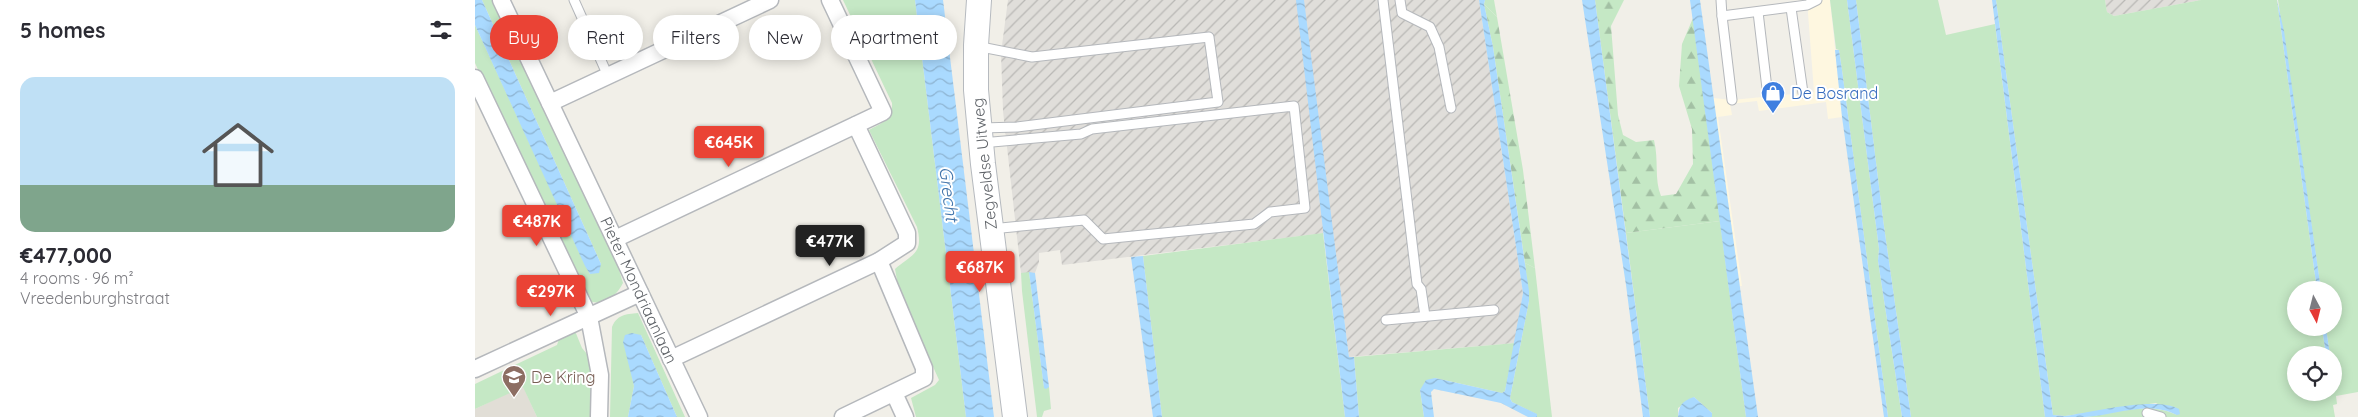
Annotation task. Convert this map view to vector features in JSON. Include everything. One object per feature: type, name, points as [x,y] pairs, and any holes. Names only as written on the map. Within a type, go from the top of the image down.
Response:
[{"type":"street","name":"Pieter Mondriaanlaan","points":[[501,0],[699,417]]},
{"type":"street","points":[[550,103],[770,0]]},
{"type":"street","points":[[615,239],[883,112],[830,0]]},
{"type":"street","name":"Zegveldse Uitweg","points":[[979,0],[976,90],[991,229],[1015,417]]},
{"type":"street","points":[[475,78],[589,317],[600,375],[599,417]]},
{"type":"street","points":[[671,359],[879,261],[907,242],[907,233],[856,126]]},
{"type":"street","points":[[843,417],[924,378],[924,368],[879,261]]},
{"type":"street","points":[[475,369],[640,293]]},
{"type":"street","points":[[894,393],[905,417]]},
{"type":"lane","points":[[574,0],[608,76]]},
{"type":"lane","points":[[1383,0],[1416,274],[1425,316]]},
{"type":"lane","points":[[1400,0],[1402,13],[1430,27],[1439,47],[1451,108]]},
{"type":"lane","points":[[1721,0],[1733,100]]},
{"type":"lane","points":[[1722,16],[1791,8],[1807,5],[1817,0]]},
{"type":"lane","points":[[1791,8],[1803,93]]},
{"type":"lane","points":[[1758,12],[1768,97]]},
{"type":"lane","points":[[976,46],[1032,57],[1209,37],[1218,102],[1017,127],[980,136]]},
{"type":"lane","points":[[980,136],[1081,134],[1091,130],[1294,106],[1305,208],[1270,212],[1255,224],[1103,240],[1084,220],[991,229]]},
{"type":"lane","points":[[1386,320],[1494,310]]},
{"type":"lane","points":[[2147,414],[2161,417]]},
{"type":"shaded area","points":[[1008,0],[1479,0],[1523,293],[1515,343],[1349,357],[1333,232],[1062,265],[1060,250],[1039,253],[1039,262],[1035,273],[1021,273],[1003,111],[1001,53]]},
{"type":"shaded area","points":[[1807,0],[1830,0],[1842,117],[1828,119],[1826,102],[1759,111],[1757,101],[1730,104],[1732,115],[1718,117],[1742,286],[1740,286],[1713,98],[1732,100],[1814,92]]},
{"type":"shaded area","points":[[2105,0],[2201,0],[2114,16],[2107,12]]},
{"type":"shaded area","name":"De Kring","points":[[523,386],[537,417],[475,417],[475,409]]},
{"type":"green space","points":[[482,0],[496,0],[503,15],[490,15],[490,18]]},
{"type":"green space","points":[[843,0],[915,0],[917,15],[850,15]]},
{"type":"green space","points":[[1485,0],[1494,0],[1497,17],[1484,4]]},
{"type":"green space","points":[[1595,0],[1624,0],[1611,26],[1618,115],[1623,135],[1636,142],[1654,140],[1661,196],[1676,194],[1693,164],[1692,129],[1679,86],[1682,44],[1693,18],[1720,221],[1626,233]]},
{"type":"green space","points":[[1830,0],[1847,0],[1879,249],[1878,261],[1902,417],[1888,417],[1842,70],[1839,50],[1836,49]]},
{"type":"green space","points":[[1856,0],[1938,0],[1946,35],[1995,24],[2045,417],[1911,417],[1883,219]]},
{"type":"green space","points":[[1996,0],[2105,0],[2107,12],[2114,16],[2201,0],[2277,0],[2316,281],[2287,281],[2287,336],[2323,336],[2325,346],[2287,346],[2287,401],[2337,401],[2337,404],[2333,405],[2335,417],[2085,417],[2143,408],[2166,411],[2177,415],[2156,403],[2065,416],[2053,415]]},
{"type":"green space","points":[[2278,0],[2358,0],[2358,392],[2342,395],[2342,346],[2329,346],[2327,336],[2343,336],[2343,281],[2320,281]]},
{"type":"green space","points":[[1484,4],[1497,17],[1523,170],[1535,268],[1525,263],[1493,47]]},
{"type":"green space","points":[[475,25],[590,274],[601,264],[509,60],[524,60],[617,263],[623,283],[617,292],[604,301],[588,301],[555,239],[475,63]]},
{"type":"green space","points":[[872,60],[922,60],[966,417],[916,417],[911,398],[935,385],[939,380],[899,291],[895,269],[918,248],[919,236],[917,227],[869,130],[889,117],[892,103]]},
{"type":"green space","points":[[1720,221],[1746,417],[1712,417],[1712,413],[1694,397],[1678,408],[1678,417],[1650,417],[1626,233]]},
{"type":"green space","points":[[1323,233],[1345,417],[1162,417],[1143,256]]},
{"type":"green space","points":[[1525,263],[1535,268],[1552,417],[1537,417],[1536,414],[1512,402],[1510,398],[1529,301]]},
{"type":"green space","points":[[1029,272],[1044,387],[1049,387],[1051,409],[1044,411],[1042,417],[1037,417],[1022,291],[1021,273]]},
{"type":"green space","points":[[638,313],[685,417],[677,417],[641,335],[631,371],[634,386],[628,417],[610,417],[612,327],[616,320],[622,316]]},
{"type":"green space","points":[[575,331],[582,348],[592,360],[590,417],[537,417],[523,387],[475,409],[475,384],[557,345],[559,339]]},
{"type":"green space","points":[[1515,343],[1505,391],[1502,393],[1435,378],[1420,390],[1424,417],[1359,417],[1354,357]]},
{"type":"water","points":[[475,0],[482,0],[490,18],[490,58],[475,25]]},
{"type":"water","points":[[915,0],[943,0],[945,15],[917,15]]},
{"type":"water","points":[[1296,0],[1304,0],[1349,357],[1354,357],[1359,417],[1345,417]]},
{"type":"water","points":[[1479,0],[1485,0],[1484,4],[1493,47],[1529,291],[1529,301],[1510,398],[1512,402],[1537,414],[1537,417],[1528,417],[1501,403],[1434,389],[1431,392],[1434,417],[1424,417],[1420,390],[1426,380],[1435,378],[1502,393],[1505,391],[1523,293]]},
{"type":"water","points":[[1582,0],[1595,0],[1650,417],[1643,417],[1626,285]]},
{"type":"water","points":[[1690,0],[1700,0],[1758,417],[1746,417]]},
{"type":"water","points":[[1847,0],[1856,0],[1883,219],[1911,417],[1902,417],[1878,261],[1879,249]]},
{"type":"water","points":[[1992,0],[1996,0],[2053,415],[2065,416],[2140,404],[2169,405],[2179,409],[2180,414],[2177,415],[2155,409],[2143,409],[2085,417],[2045,417]]},
{"type":"water","points":[[2277,0],[2284,31],[2320,281],[2316,281]]},
{"type":"water","points":[[1835,50],[1839,50],[1842,70],[1888,417],[1884,417],[1842,117]]},
{"type":"water","points":[[491,60],[509,60],[601,264],[599,273],[590,274]]},
{"type":"water","name":"Grecht","points":[[922,60],[950,60],[994,417],[966,417]]},
{"type":"water","points":[[1143,256],[1162,417],[1153,417],[1131,257]]},
{"type":"water","points":[[1029,272],[1035,273],[1049,387],[1046,389],[1044,388]]},
{"type":"water","points":[[632,333],[641,335],[677,417],[628,417],[634,386],[623,342],[625,335]]},
{"type":"water","points":[[2323,336],[2327,336],[2329,346],[2325,346]]},
{"type":"water","points":[[1694,397],[1712,413],[1712,417],[1678,417],[1682,404]]},
{"type":"place","name":"De Bosrand","points":[[1773,114]]},
{"type":"place","name":"De Kring","points":[[514,398]]}]
